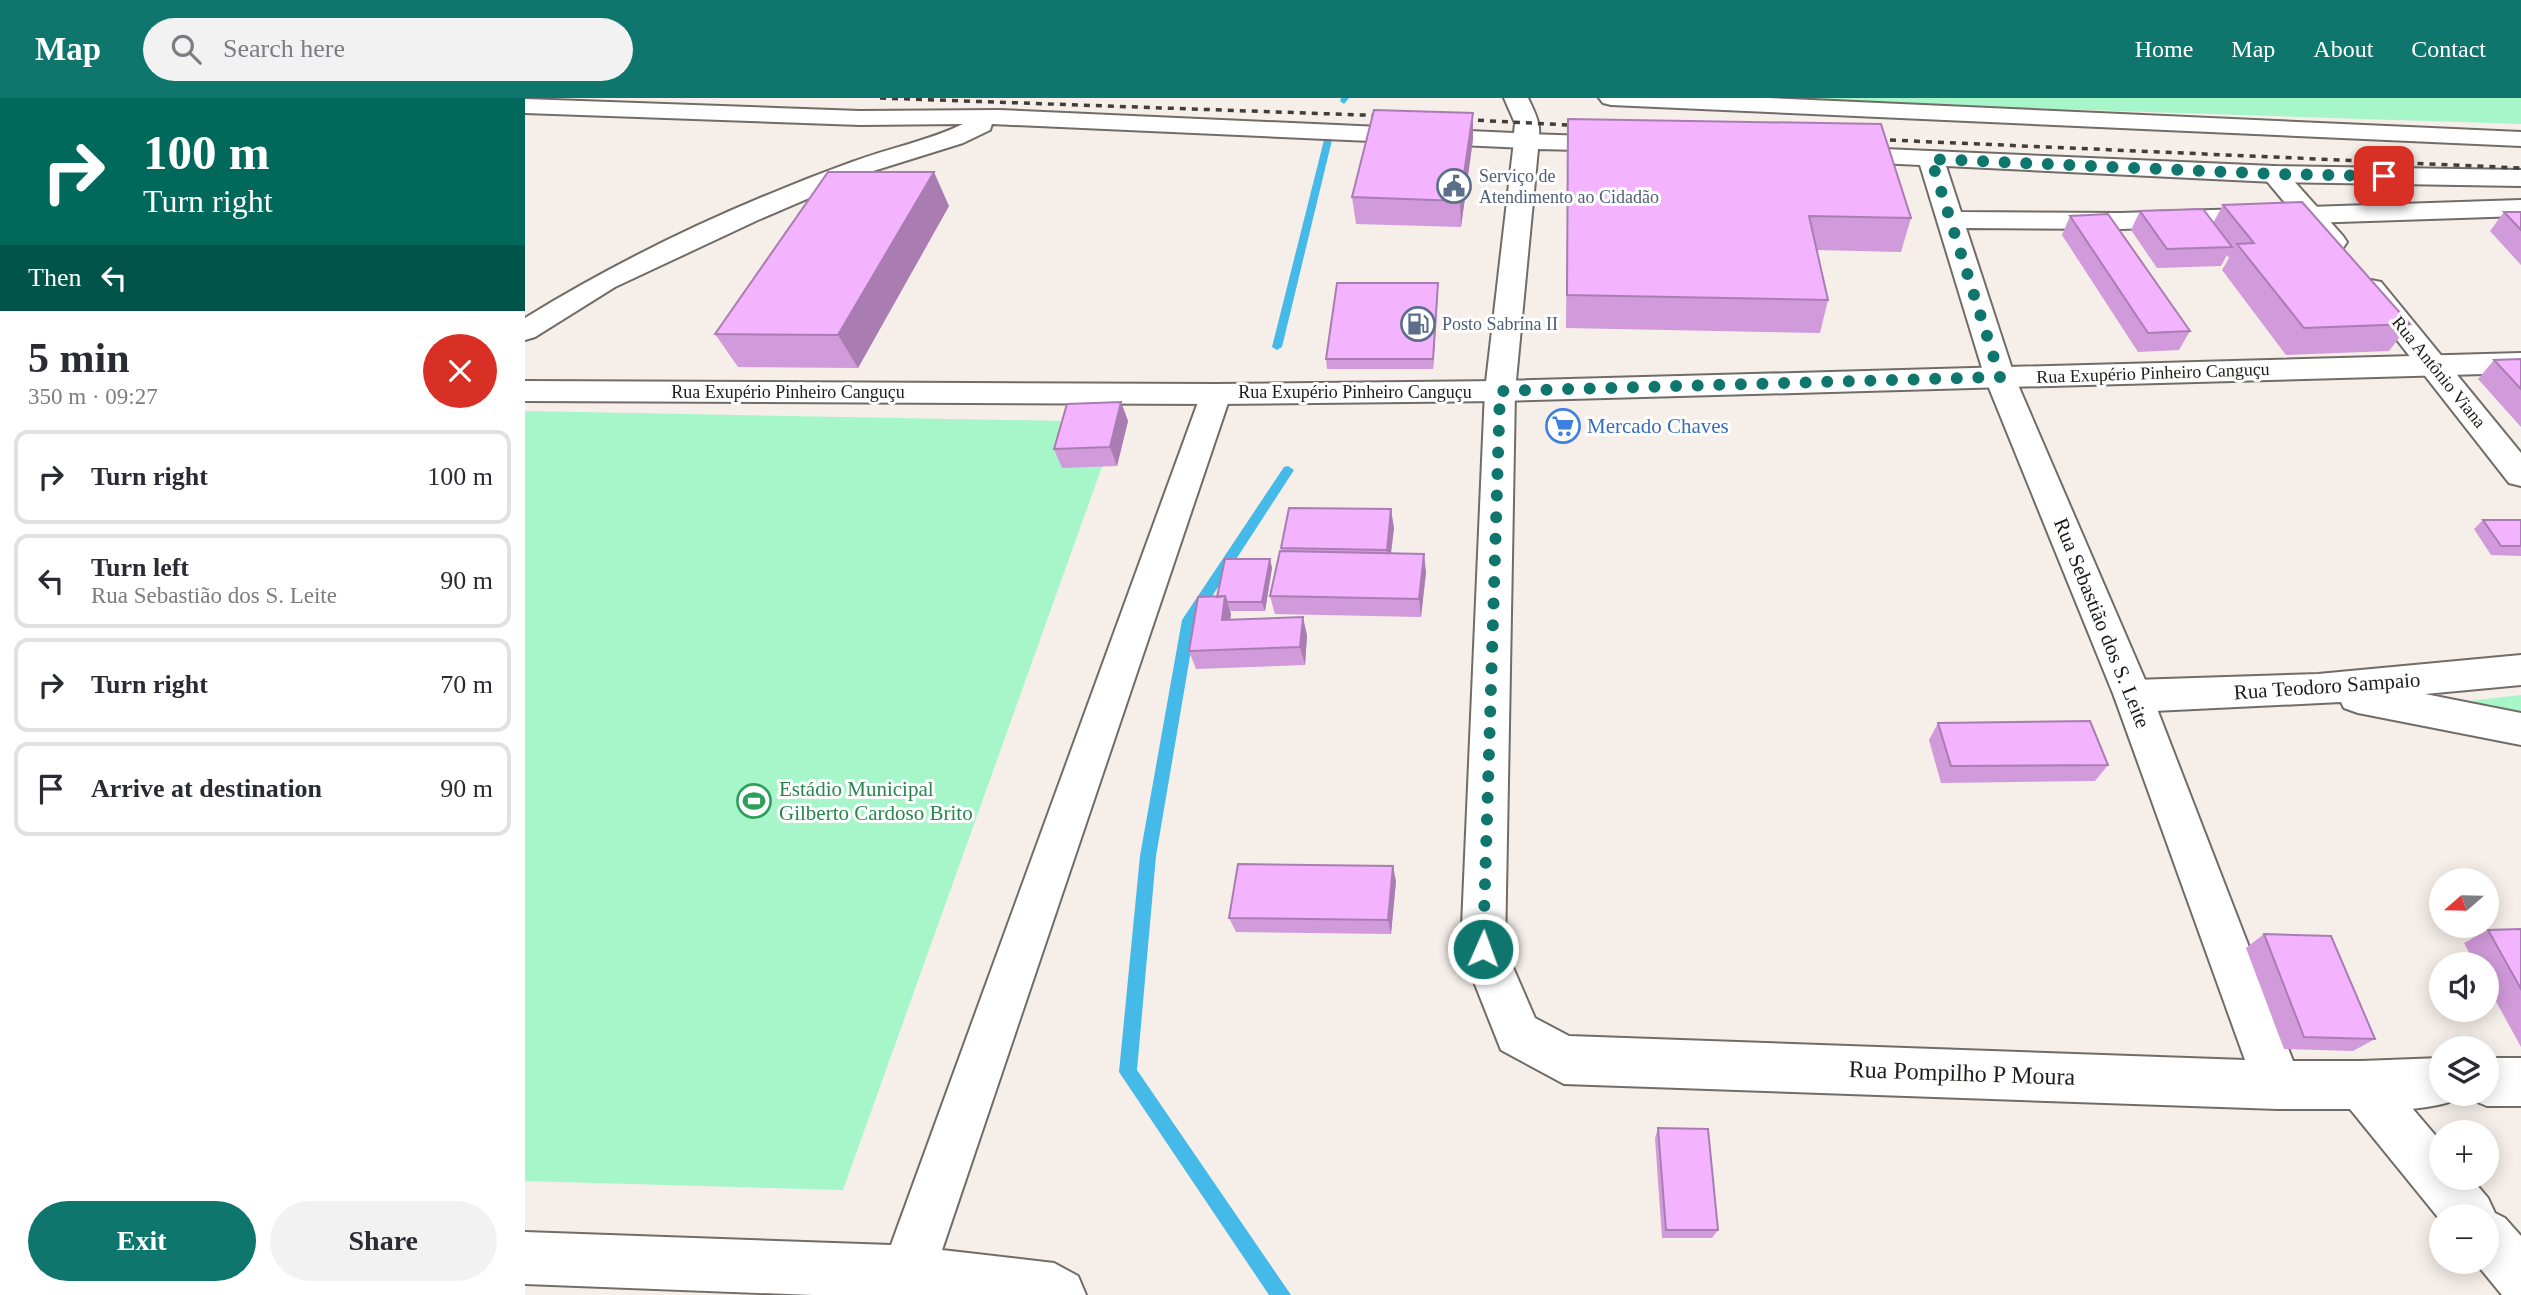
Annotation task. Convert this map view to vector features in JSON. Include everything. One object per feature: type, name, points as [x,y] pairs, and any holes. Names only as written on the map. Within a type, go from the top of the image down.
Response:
[{"type":"street","points":[[1500,391],[1527,141],[1527,123],[1516,98]]},
{"type":"street","points":[[1611,98],[2521,139]]},
{"type":"street","points":[[525,106],[860,118],[1004,108],[1527,141],[1642,145]]},
{"type":"street","points":[[525,331],[605,281],[749,214],[861,167],[954,138],[1004,108]]},
{"type":"street","points":[[1807,153],[2274,174],[2521,178]]},
{"type":"street","name":"Rua Sebastião dos S. Leite","points":[[1931,159],[1953,220],[2000,377],[2133,696],[2278,1085]]},
{"type":"street","name":"Rua Antônio Viana","points":[[2274,174],[2435,365],[2521,474]]},
{"type":"street","points":[[1953,220],[2121,221],[2521,208]]},
{"type":"street","name":"Rua Exupério Pinheiro Canguçu","points":[[525,391],[1216,394],[1500,391],[2521,363]]},
{"type":"street","name":"Rua Pompilho P Moura","points":[[1500,391],[1483,949],[1518,1034],[1563,1060],[2278,1085],[2429,1083]]},
{"type":"street","points":[[908,1272],[1216,394]]},
{"type":"street","name":"Rua Teodoro Sampaio","points":[[2133,696],[2318,689],[2521,670]]},
{"type":"street","points":[[2318,689],[2521,729]]},
{"type":"street","points":[[2499,1082],[2521,1082]]},
{"type":"street","points":[[2361,1085],[2460,1204]]},
{"type":"street","points":[[2499,1250],[2521,1277]]},
{"type":"street","points":[[525,1258],[908,1272],[1054,1290],[1059,1295]]},
{"type":"green space","points":[[1710,98],[2521,98],[2521,124]]},
{"type":"green space","name":"Estádio Municipal Gilberto Cardoso Brito","points":[[525,411],[1118,422],[843,1190],[525,1181]]},
{"type":"green space","points":[[2521,695],[2521,712],[2443,704]]},
{"type":"building","points":[[1374,110],[1473,113],[1460,201],[1352,197]]},
{"type":"building","points":[[1568,119],[1881,124],[1911,218],[1809,216],[1828,300],[1567,295]]},
{"type":"building","points":[[828,172],[934,172],[838,335],[715,334]]},
{"type":"building","points":[[2302,202],[2410,324],[2304,328],[2237,244],[2254,243],[2223,205]]},
{"type":"building","points":[[2203,209],[2232,247],[2167,249],[2140,211]]},
{"type":"building","points":[[2504,212],[2521,212],[2521,230]]},
{"type":"building","points":[[2108,214],[2190,331],[2148,333],[2070,216]]},
{"type":"building","points":[[1337,283],[1438,283],[1433,359],[1326,359]]},
{"type":"building","points":[[2521,359],[2521,389],[2494,360]]},
{"type":"building","points":[[1121,402],[1110,447],[1054,449],[1067,404]]},
{"type":"building","points":[[1289,508],[1391,509],[1387,550],[1281,548]]},
{"type":"building","points":[[2483,520],[2521,520],[2521,546],[2501,546]]},
{"type":"building","points":[[1280,551],[1424,554],[1419,599],[1270,596]]},
{"type":"building","points":[[1225,559],[1270,559],[1262,602],[1227,602],[1225,596],[1217,597]]},
{"type":"building","points":[[1225,596],[1222,620],[1303,617],[1300,647],[1189,651],[1198,597]]},
{"type":"building","points":[[2090,721],[2108,765],[1951,766],[1938,723]]},
{"type":"building","points":[[1238,864],[1393,866],[1388,920],[1229,918]]},
{"type":"building","points":[[2521,929],[2521,989],[2492,938],[2499,938],[2499,930]]},
{"type":"building","points":[[2264,934],[2331,936],[2375,1039],[2304,1037]]},
{"type":"building","points":[[1658,1128],[1708,1129],[1718,1230],[1666,1230]]},
{"type":"waterway","points":[[1277,347],[1329,136]]},
{"type":"waterway","points":[[1281,1295],[1128,1072],[1148,856],[1189,620],[1288,470]]},
{"type":"railway","points":[[880,98],[1391,116]]},
{"type":"railway","points":[[1454,119],[1587,126]]},
{"type":"railway","points":[[1866,139],[2521,168]]},
{"type":"place","name":"Serviço de Atendimento ao Cidadão","points":[[1454,186]]},
{"type":"place","name":"Posto Sabrina II","points":[[1418,324]]},
{"type":"place","name":"Mercado Chaves","points":[[1563,426]]},
{"type":"place","name":"Estádio Municipal Gilberto Cardoso Brito","points":[[754,801]]},
{"type":"route","points":[[1483,949],[1500,391],[2000,377],[1953,220],[1931,159],[2274,174],[2384,176]]}]
